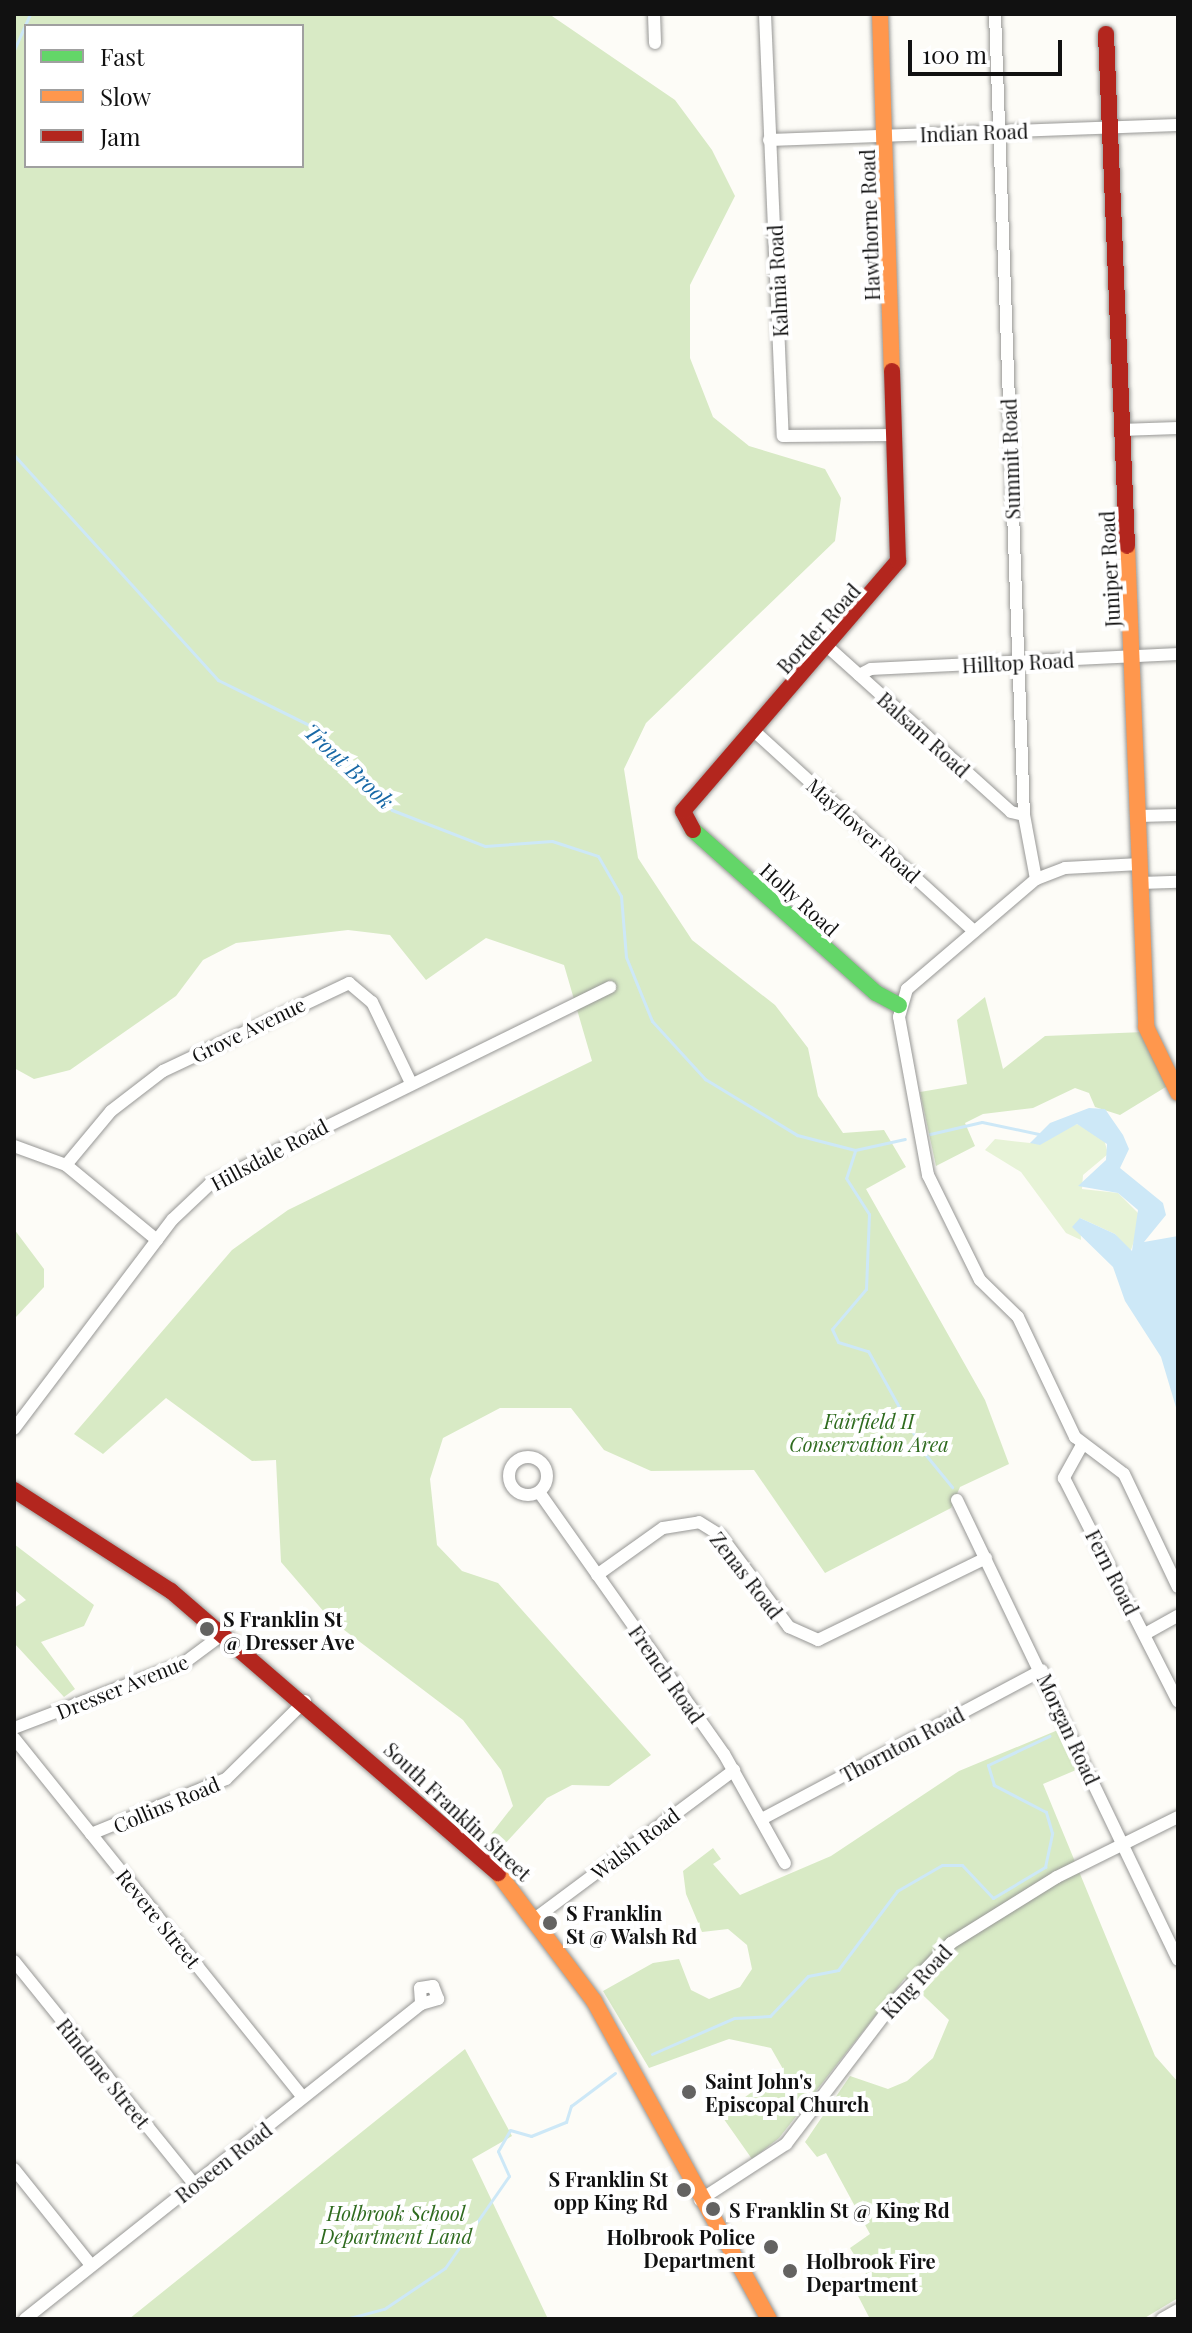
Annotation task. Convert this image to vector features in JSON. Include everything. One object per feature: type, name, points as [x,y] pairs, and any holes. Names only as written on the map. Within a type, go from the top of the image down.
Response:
[{"type":"street","points":[[654,14],[655,43]]},
{"type":"street","name":"Kalmia Road","points":[[765,14],[783,436],[896,435]]},
{"type":"street","name":"Hawthorne Road","points":[[880,14],[896,435]]},
{"type":"street","name":"Summit Road","points":[[995,14],[1024,815],[1036,879]]},
{"type":"street","name":"Juniper Road","points":[[1106,34],[1120,430],[1134,656],[1146,1027],[1178,1093]]},
{"type":"street","name":"Indian Road","points":[[769,140],[1178,125]]},
{"type":"street","points":[[1120,430],[1178,428]]},
{"type":"street","name":"Border Road","points":[[683,815],[689,798],[828,647],[896,567],[896,435]]},
{"type":"street","name":"Balsam Road","points":[[828,647],[1011,812],[1024,815]]},
{"type":"street","name":"Hilltop Road","points":[[859,675],[1178,654]]},
{"type":"street","name":"Mayflower Road","points":[[753,730],[974,931]]},
{"type":"street","name":"Holly Road","points":[[683,815],[853,973],[899,1005]]},
{"type":"street","points":[[1138,816],[1178,815]]},
{"type":"street","points":[[1140,864],[1065,868],[1036,879],[974,931],[899,1005],[925,1168],[980,1280],[1018,1317],[1082,1445],[1120,1468],[1178,1587]]},
{"type":"street","points":[[1140,883],[1178,882]]},
{"type":"street","name":"Grove Avenue","points":[[66,1165],[111,1111],[163,1071],[349,983],[372,1002],[411,1083]]},
{"type":"street","name":"Hillsdale Road","points":[[14,1429],[157,1240],[225,1174],[610,987]]},
{"type":"street","points":[[14,1146],[66,1165],[157,1240]]},
{"type":"street","name":"Fern Road","points":[[1082,1445],[1064,1478],[1178,1702]]},
{"type":"street","name":"South Franklin Street","points":[[14,1490],[123,1555],[305,1701],[480,1854],[537,1917],[600,2012],[700,2200],[769,2319]]},
{"type":"street","name":"French Road","points":[[539,1492],[734,1770],[785,1863]]},
{"type":"street","name":"Morgan Road","points":[[957,1500],[1042,1670],[1178,1960]]},
{"type":"street","name":"Zenas Road","points":[[597,1575],[663,1528],[699,1522],[721,1536],[789,1627],[818,1640],[986,1558]]},
{"type":"street","points":[[1145,1634],[1178,1616]]},
{"type":"street","name":"Dresser Avenue","points":[[14,1728],[184,1663],[223,1634]]},
{"type":"street","name":"Thornton Road","points":[[762,1819],[1042,1670]]},
{"type":"street","name":"Collins Road","points":[[91,1834],[226,1779],[305,1701]]},
{"type":"street","name":"Revere Street","points":[[14,1738],[303,2097]]},
{"type":"street","name":"Walsh Road","points":[[537,1917],[734,1770]]},
{"type":"street","name":"King Road","points":[[700,2200],[786,2144],[895,2001],[944,1949],[1123,1844],[1178,1817]]},
{"type":"street","name":"Rindone Street","points":[[14,1961],[194,2184]]},
{"type":"street","name":"Roseen Road","points":[[25,2319],[421,2004]]},
{"type":"street","points":[[14,2169],[91,2265]]},
{"type":"street","points":[[1162,2319],[1178,2310]]},
{"type":"green space","name":"Fairfield II Conservation Area","points":[[14,14],[549,14],[675,100],[712,150],[735,196],[690,285],[690,358],[713,417],[749,446],[825,469],[841,498],[835,541],[646,723],[624,769],[638,858],[692,940],[775,1005],[808,1048],[818,1096],[843,1133],[884,1130],[906,1167],[866,1189],[985,1400],[1009,1464],[960,1487],[951,1508],[825,1573],[754,1470],[651,1471],[604,1450],[571,1408],[500,1408],[443,1438],[430,1479],[437,1545],[462,1571],[498,1583],[651,1755],[609,1786],[572,1785],[547,1798],[503,1846],[488,1838],[513,1806],[501,1770],[463,1720],[331,1620],[281,1562],[276,1460],[252,1461],[166,1398],[103,1454],[74,1434],[232,1250],[288,1210],[592,1061],[564,965],[486,938],[426,980],[390,935],[348,930],[236,943],[203,960],[176,996],[70,1070],[34,1079],[14,1068]]},
{"type":"green space","points":[[985,997],[1003,1069],[1045,1036],[1144,1032],[1169,1085],[1120,1115],[1095,1107],[1089,1093],[1075,1088],[1033,1108],[983,1114],[965,1123],[975,1146],[936,1166],[920,1092],[967,1084],[957,1020]]},
{"type":"green space","points":[[1077,1124],[1104,1139],[1108,1154],[1083,1175],[1082,1189],[1118,1193],[1142,1217],[1130,1253],[1115,1234],[1080,1218],[1081,1240],[1066,1233],[1021,1172],[985,1150],[995,1139],[1030,1143]]},
{"type":"green space","points":[[14,1229],[44,1269],[44,1287],[16,1317]]},
{"type":"green space","points":[[14,1544],[94,1605],[84,1626],[41,1642],[75,1689],[64,1697],[14,1643],[14,1608],[26,1600],[14,1589]]},
{"type":"green space","points":[[1058,1730],[1076,1770],[1043,1784],[1155,2056],[1178,2082],[1178,2298],[1143,2319],[870,2319],[856,2292],[871,2282],[850,2248],[870,2234],[826,2153],[817,2157],[805,2142],[850,2076],[888,2089],[907,2081],[933,2058],[949,2020],[905,1978],[779,2138],[752,2159],[721,2115],[783,2069],[771,2048],[729,2039],[649,2068],[603,1991],[653,1963],[679,1959],[691,1990],[709,1999],[740,1987],[752,1969],[747,1945],[728,1929],[702,1932],[686,1894],[683,1871],[713,1848],[721,1859],[713,1864],[740,1895],[831,1856],[959,1771]]},
{"type":"green space","name":"Holbrook School Department Land","points":[[465,2049],[512,2136],[472,2159],[548,2319],[129,2319]]},
{"type":"water","points":[[1089,1108],[1105,1109],[1123,1135],[1129,1149],[1120,1168],[1163,1203],[1166,1215],[1144,1242],[1178,1236],[1178,1414],[1161,1357],[1125,1301],[1113,1267],[1072,1227],[1080,1218],[1115,1234],[1132,1251],[1138,1210],[1118,1193],[1078,1186],[1106,1160],[1107,1144],[1077,1124],[1040,1145],[1030,1143],[1050,1123]]},
{"type":"waterway","name":"Trout Brook","points":[[26,24],[30,14]]},
{"type":"waterway","name":"Trout Brook","points":[[14,50],[24,28]]},
{"type":"waterway","name":"Trout Brook","points":[[14,455],[218,680],[315,728],[392,810],[485,846],[552,841],[598,856],[621,896],[626,957],[652,1021],[705,1079],[797,1135],[855,1150],[905,1139]]},
{"type":"waterway","name":"Trout Brook","points":[[930,1134],[982,1122],[1039,1134]]},
{"type":"waterway","points":[[855,1151],[846,1178],[869,1214],[866,1289],[832,1329],[838,1342],[868,1351],[925,1454],[952,1487]]},
{"type":"waterway","points":[[652,2054],[734,2018],[770,2016],[808,1976],[838,1970],[897,1891],[942,1865],[962,1865],[993,1898],[1045,1867],[1052,1833],[1046,1812],[994,1785],[988,1765],[1049,1736]]},
{"type":"waterway","points":[[346,2319],[384,2309],[445,2268],[509,2176],[498,2151],[510,2130],[531,2136],[566,2122],[571,2106],[615,2073]]},
{"type":"traffic: fast","points":[[693,830],[876,993],[899,1005]]},
{"type":"traffic: slow","points":[[880,14],[892,371]]},
{"type":"traffic: slow","points":[[1127,546],[1146,1027],[1178,1093]]},
{"type":"traffic: slow","points":[[498,1873],[594,2001],[769,2319]]},
{"type":"traffic: jam","points":[[1106,34],[1127,546]]},
{"type":"traffic: jam","points":[[693,830],[683,811],[898,561],[892,371]]},
{"type":"traffic: jam","points":[[14,1490],[171,1591],[498,1873]]},
{"type":"place","name":"S Franklin St @ Dresser Ave","points":[[207,1629]]},
{"type":"place","name":"S Franklin St @ Walsh Rd","points":[[550,1923]]},
{"type":"place","name":"Saint John's Episcopal Church","points":[[689,2092]]},
{"type":"place","name":"S Franklin St opp King Rd","points":[[684,2190]]},
{"type":"place","name":"S Franklin St @ King Rd","points":[[713,2209]]},
{"type":"place","name":"Holbrook Police Department","points":[[771,2247]]},
{"type":"place","name":"Holbrook Fire Department","points":[[790,2271]]}]
